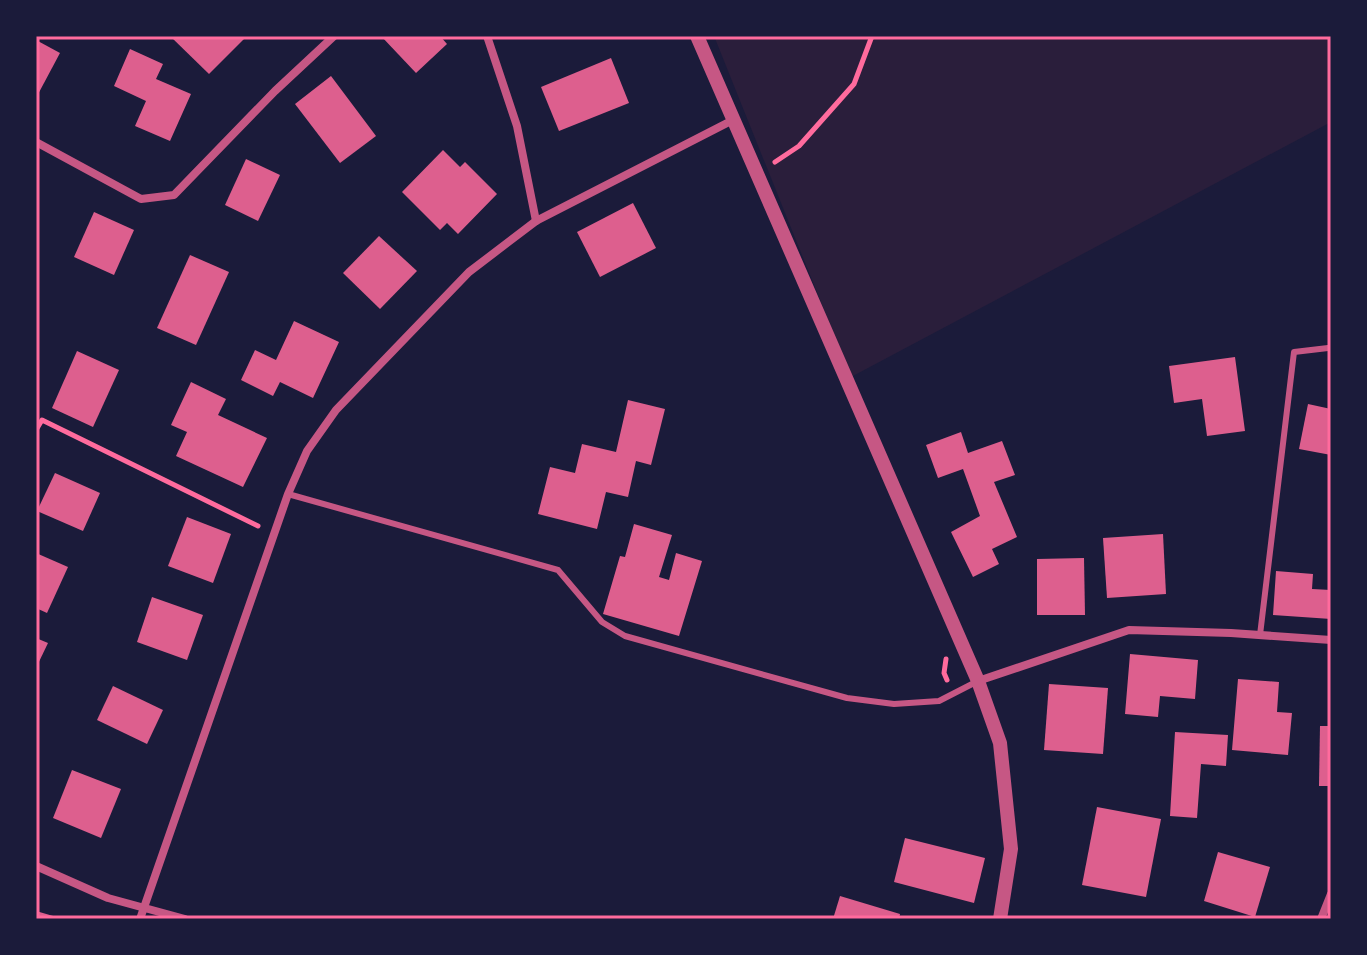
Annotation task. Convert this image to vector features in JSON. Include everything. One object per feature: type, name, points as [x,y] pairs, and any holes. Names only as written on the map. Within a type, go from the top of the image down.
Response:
[{"type":"street","points":[[36,142],[141,199],[174,195],[275,91],[334,36]]},
{"type":"street","points":[[487,36],[517,126],[536,221]]},
{"type":"street","points":[[697,36],[978,681],[1000,743],[1011,849],[1000,919]]},
{"type":"street","points":[[140,919],[288,494],[307,451],[336,410],[469,272],[536,221],[733,120]]},
{"type":"street","points":[[978,681],[1129,630],[1331,640]]},
{"type":"street","points":[[36,866],[84,889],[185,919]]},
{"type":"street","points":[[1321,919],[1331,894]]},
{"type":"lane","points":[[1260,635],[1294,352],[1328,348]]},
{"type":"lane","points":[[288,494],[558,570],[602,622],[625,636],[847,698],[894,704],[939,701],[978,681]]},
{"type":"path","points":[[757,173],[799,146],[854,84],[872,36]]},
{"type":"path","points":[[36,430],[42,420],[274,534]]},
{"type":"shaded area","points":[[714,36],[1331,36],[1331,122],[851,377]]},
{"type":"building","points":[[170,36],[247,36],[209,74]]},
{"type":"building","points":[[381,36],[440,36],[447,44],[416,73]]},
{"type":"building","points":[[36,40],[60,53],[36,98]]},
{"type":"building","points":[[130,49],[163,64],[156,79],[191,94],[170,141],[135,126],[146,101],[114,86]]},
{"type":"building","points":[[611,58],[629,103],[559,131],[541,87]]},
{"type":"building","points":[[331,76],[376,136],[340,163],[295,104]]},
{"type":"building","points":[[443,150],[460,167],[465,162],[497,194],[458,234],[447,223],[440,230],[402,192]]},
{"type":"building","points":[[246,159],[280,175],[258,221],[225,205]]},
{"type":"building","points":[[633,203],[656,248],[600,277],[577,232]]},
{"type":"building","points":[[94,212],[134,230],[114,275],[74,257]]},
{"type":"building","points":[[379,236],[417,271],[380,309],[343,273]]},
{"type":"building","points":[[190,255],[229,272],[196,345],[157,328]]},
{"type":"building","points":[[294,321],[339,342],[313,398],[280,382],[273,396],[241,380],[255,350],[276,360]]},
{"type":"building","points":[[77,351],[119,370],[93,427],[52,408]]},
{"type":"building","points":[[1235,357],[1245,431],[1207,436],[1202,399],[1174,403],[1169,366]]},
{"type":"building","points":[[191,382],[226,399],[218,415],[267,438],[243,487],[176,456],[187,432],[171,425]]},
{"type":"building","points":[[628,400],[665,409],[651,465],[636,461],[628,497],[606,492],[597,529],[538,514],[550,467],[575,473],[582,444],[616,452]]},
{"type":"building","points":[[1308,404],[1331,409],[1331,455],[1299,449]]},
{"type":"building","points":[[961,432],[968,453],[1002,441],[1015,475],[994,482],[1017,537],[992,549],[999,564],[973,577],[951,532],[980,516],[963,469],[938,478],[926,445]]},
{"type":"building","points":[[55,473],[100,493],[83,531],[37,511]]},
{"type":"building","points":[[187,517],[231,534],[213,583],[168,566]]},
{"type":"building","points":[[634,524],[672,535],[659,577],[669,580],[676,553],[702,561],[679,636],[603,614],[620,556],[625,557]]},
{"type":"building","points":[[1163,534],[1166,594],[1107,598],[1103,538]]},
{"type":"building","points":[[36,553],[68,567],[47,613],[36,608]]},
{"type":"building","points":[[1084,558],[1085,615],[1037,615],[1037,559]]},
{"type":"building","points":[[1276,571],[1313,574],[1312,589],[1331,590],[1331,619],[1273,615]]},
{"type":"building","points":[[152,597],[203,615],[187,660],[137,642]]},
{"type":"building","points":[[36,638],[48,643],[36,668]]},
{"type":"building","points":[[1130,654],[1198,660],[1195,699],[1160,696],[1158,717],[1125,714]]},
{"type":"building","points":[[1238,679],[1279,682],[1277,712],[1292,713],[1288,755],[1232,750]]},
{"type":"building","points":[[1049,684],[1108,688],[1103,754],[1044,750]]},
{"type":"building","points":[[113,686],[163,710],[147,744],[97,720]]},
{"type":"building","points":[[1320,726],[1331,726],[1331,786],[1319,786]]},
{"type":"building","points":[[1175,732],[1228,735],[1226,766],[1201,764],[1197,818],[1170,816]]},
{"type":"building","points":[[72,770],[121,789],[101,838],[53,818]]},
{"type":"building","points":[[1097,807],[1161,819],[1146,897],[1082,885]]},
{"type":"building","points":[[905,838],[985,858],[974,903],[894,882]]},
{"type":"building","points":[[1218,852],[1270,867],[1255,917],[1204,901]]},
{"type":"building","points":[[840,896],[900,914],[899,919],[833,919]]},
{"type":"building","points":[[36,911],[60,918],[60,919],[36,919]]}]
